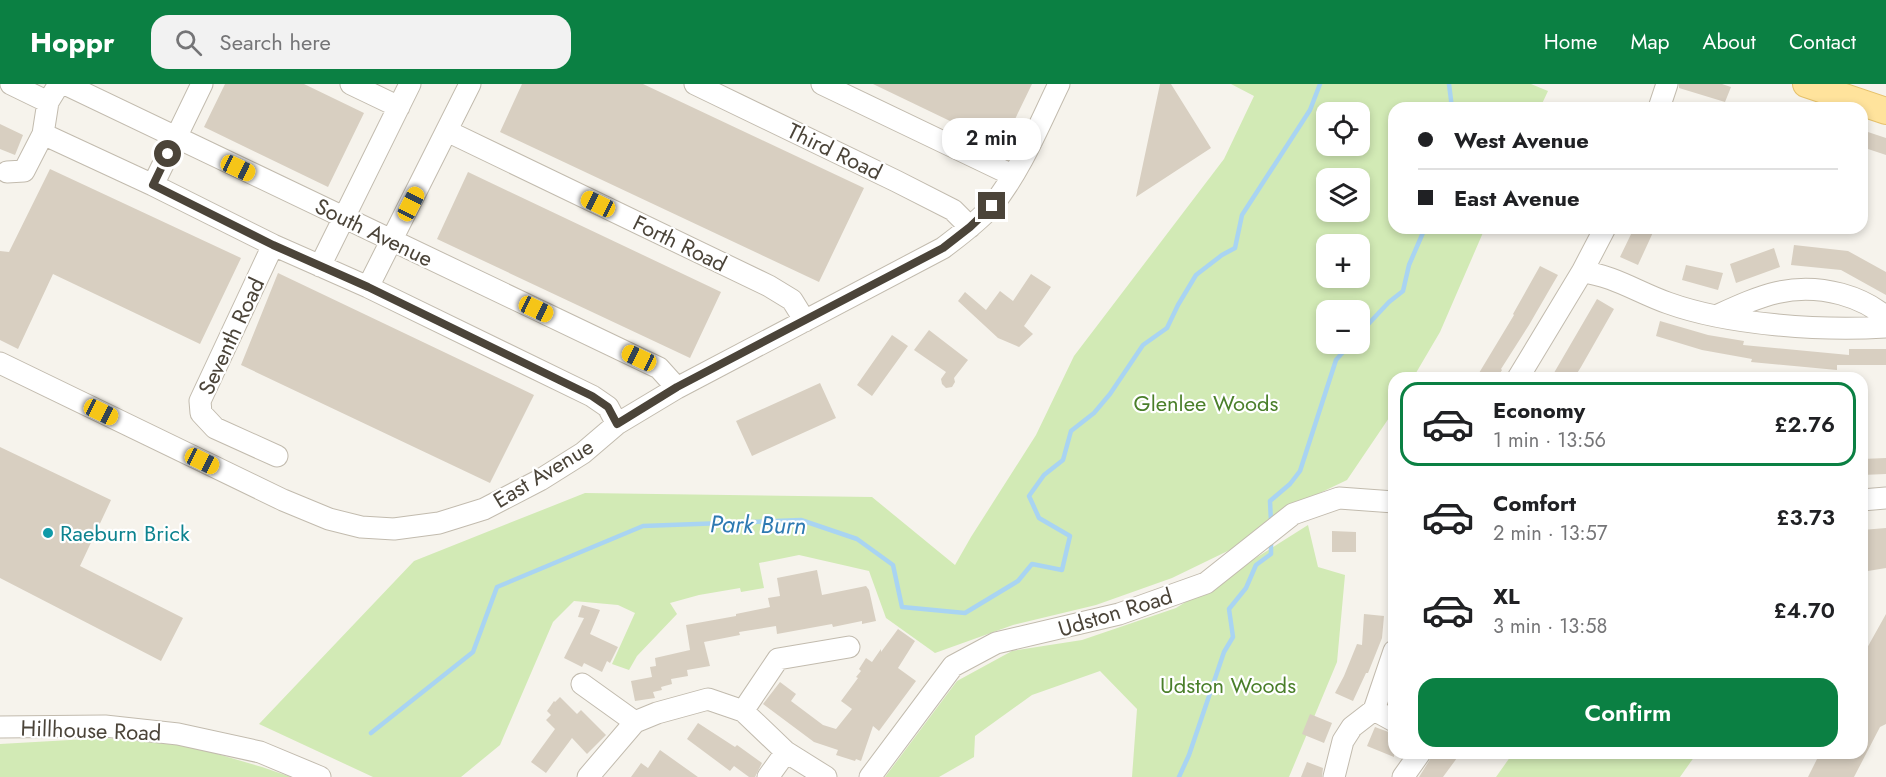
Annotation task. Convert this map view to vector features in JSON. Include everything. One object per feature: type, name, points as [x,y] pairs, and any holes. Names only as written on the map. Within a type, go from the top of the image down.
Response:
[{"type":"main road","points":[[1806,84],[1859,102]]},
{"type":"main road","points":[[1868,105],[1886,111]]},
{"type":"street","points":[[7,172],[24,171],[43,134],[54,93],[10,84]]},
{"type":"street","name":"South Avenue","points":[[65,84],[660,368],[677,387]]},
{"type":"street","points":[[153,185],[202,84]]},
{"type":"street","points":[[351,84],[399,107]]},
{"type":"street","points":[[320,266],[410,84]]},
{"type":"street","points":[[368,287],[470,84]]},
{"type":"street","name":"Third Road","points":[[695,84],[953,210],[970,227]]},
{"type":"street","points":[[822,84],[1012,175]]},
{"type":"street","name":"East Avenue","points":[[0,363],[283,500],[329,519],[361,527],[394,529],[439,523],[484,509],[540,480],[583,453],[617,424],[677,387],[943,248],[992,206],[1032,141],[1059,84]]},
{"type":"street","points":[[1661,102],[1667,84]]},
{"type":"street","name":"Forth Road","points":[[447,131],[769,286],[792,300],[805,321]]},
{"type":"street","points":[[43,134],[153,185],[273,245],[368,287],[592,396],[608,407],[617,424]]},
{"type":"street","points":[[1522,372],[1582,272],[1602,234]]},
{"type":"street","name":"Seventh Road","points":[[273,245],[200,401],[201,413],[215,428],[277,456]]},
{"type":"street","points":[[1582,272],[1599,273],[1669,304],[1716,316],[1765,323],[1848,329],[1886,327]]},
{"type":"street","points":[[1716,316],[1753,299],[1796,288],[1822,289],[1862,299],[1886,317]]},
{"type":"street","name":"Udston Road","points":[[870,777],[953,666],[962,661],[996,643],[1119,614],[1206,583],[1293,514],[1339,498],[1388,502]]},
{"type":"street","points":[[1868,500],[1886,498]]},
{"type":"street","points":[[743,711],[778,659],[849,647]]},
{"type":"street","points":[[1334,777],[1343,741],[1352,727],[1374,710],[1388,669]]},
{"type":"street","points":[[582,684],[635,722]]},
{"type":"street","points":[[588,777],[635,722],[657,713],[708,699],[743,711],[786,752],[826,777]]},
{"type":"street","points":[[1374,710],[1388,718]]},
{"type":"street","name":"Hillhouse Road","points":[[0,727],[105,726],[178,734],[260,752],[320,777]]},
{"type":"street","points":[[768,777],[786,752]]},
{"type":"street","points":[[1403,777],[1416,759]]},
{"type":"green space","name":"Glenlee Woods","points":[[1231,84],[1531,84],[1548,91],[1543,102],[1388,102],[1388,234],[1482,234],[1440,332],[1417,372],[1388,372],[1388,419],[1347,480],[1299,503],[1238,546],[1172,578],[1096,605],[1013,625],[935,653],[886,618],[869,571],[799,555],[759,563],[764,588],[741,592],[740,588],[670,603],[677,614],[637,656],[629,670],[612,664],[635,613],[618,605],[574,601],[553,622],[500,745],[461,777],[373,777],[259,724],[414,561],[585,493],[872,497],[955,565],[1036,435],[1074,356],[1224,159],[1254,96]]},
{"type":"green space","name":"Udston Woods","points":[[1308,525],[1318,567],[1345,575],[1337,662],[1289,777],[1132,777],[1137,709],[1100,671],[1032,695],[975,736],[974,757],[939,777],[885,777],[957,681],[1012,651],[1082,640],[1176,608]]},
{"type":"green space","points":[[105,738],[190,746],[291,777],[0,777],[0,744]]},
{"type":"green space","points":[[1509,759],[1693,759],[1680,777],[1496,777]]},
{"type":"building","points":[[225,84],[304,84],[364,113],[328,187],[204,127]]},
{"type":"building","points":[[522,84],[643,84],[864,188],[819,282],[500,132]]},
{"type":"building","points":[[873,84],[1032,84],[1002,146]]},
{"type":"building","points":[[1160,84],[1171,84],[1211,148],[1136,197]]},
{"type":"building","points":[[1679,84],[1722,84],[1731,87],[1725,102],[1679,88]]},
{"type":"building","points":[[0,124],[23,135],[15,155],[0,149]]},
{"type":"building","points":[[1868,132],[1886,138],[1886,155],[1868,149]]},
{"type":"building","points":[[50,169],[241,258],[200,344],[53,274],[18,349],[0,340],[0,251],[9,252]]},
{"type":"building","points":[[468,172],[721,292],[690,358],[437,239]]},
{"type":"building","points":[[1631,234],[1652,234],[1638,265],[1620,257]]},
{"type":"building","points":[[1794,245],[1848,251],[1886,272],[1886,295],[1841,270],[1791,265]]},
{"type":"building","points":[[1774,248],[1780,267],[1736,283],[1730,264]]},
{"type":"building","points":[[1686,265],[1723,273],[1718,290],[1682,280]]},
{"type":"building","points":[[1540,266],[1558,275],[1501,372],[1480,372],[1514,315]]},
{"type":"building","points":[[278,273],[534,395],[490,483],[241,365]]},
{"type":"building","points":[[1031,274],[1051,287],[1024,326],[1033,334],[1019,347],[998,338],[958,301],[965,292],[986,310],[1000,291],[1013,301]]},
{"type":"building","points":[[1597,299],[1614,309],[1578,372],[1554,372]]},
{"type":"building","points":[[1660,321],[1708,335],[1744,341],[1743,345],[1849,355],[1849,349],[1886,349],[1886,365],[1837,365],[1837,370],[1751,362],[1752,359],[1702,350],[1656,336]]},
{"type":"building","points":[[929,330],[968,360],[954,378],[955,382],[952,387],[946,388],[942,384],[941,379],[946,372],[914,350]]},
{"type":"building","points":[[892,335],[908,346],[872,396],[857,385]]},
{"type":"building","points":[[820,383],[836,418],[752,456],[736,421]]},
{"type":"building","name":"Raeburn Brick","points":[[0,447],[111,500],[80,566],[183,618],[161,661],[0,578]]},
{"type":"building","points":[[1886,458],[1886,474],[1868,475],[1868,459]]},
{"type":"building","points":[[1886,528],[1886,568],[1868,571],[1868,530]]},
{"type":"building","points":[[1332,531],[1356,532],[1356,552],[1332,552]]},
{"type":"building","points":[[817,570],[822,595],[866,586],[876,621],[862,624],[862,621],[833,627],[832,624],[777,634],[776,626],[739,632],[740,635],[704,642],[710,666],[687,670],[688,676],[671,679],[672,684],[653,692],[655,698],[635,701],[631,681],[652,677],[650,667],[656,666],[655,658],[690,650],[686,625],[770,607],[768,598],[780,596],[777,578]]},
{"type":"building","points":[[582,605],[600,610],[590,634],[618,647],[610,663],[607,661],[602,672],[584,663],[582,667],[564,658],[584,618],[578,617]]},
{"type":"building","points":[[1364,614],[1384,616],[1382,638],[1368,673],[1353,701],[1335,693],[1357,644],[1362,645]]},
{"type":"building","points":[[1886,614],[1886,724],[1880,727],[1868,750],[1868,646]]},
{"type":"building","points":[[898,629],[915,641],[898,668],[916,681],[879,731],[873,726],[861,761],[836,755],[838,750],[814,742],[763,704],[780,682],[796,694],[791,701],[823,725],[836,729],[852,709],[841,701],[858,678],[856,677],[861,671],[859,669],[866,658],[872,662]]},
{"type":"building","points":[[560,697],[577,714],[581,710],[606,735],[587,754],[572,738],[546,773],[531,762],[555,729],[546,720],[551,715],[547,711]]},
{"type":"building","points":[[1310,714],[1332,723],[1324,743],[1302,734]]},
{"type":"building","points":[[698,723],[735,747],[737,745],[762,763],[755,777],[749,777],[734,766],[730,771],[687,739]]},
{"type":"building","points":[[1375,727],[1388,732],[1388,755],[1367,746]]},
{"type":"building","points":[[660,750],[698,777],[631,777],[641,763],[648,768]]},
{"type":"building","points":[[1430,759],[1456,759],[1443,777],[1419,777]]},
{"type":"building","points":[[1817,759],[1863,759],[1854,777],[1808,777]]},
{"type":"building","points":[[1307,762],[1323,768],[1322,777],[1301,777]]},
{"type":"waterway","name":"Park Burn","points":[[371,733],[473,652],[497,587],[643,526],[801,520],[857,539],[893,565],[902,607],[965,613],[1018,581],[1032,564],[1062,570],[1070,536],[1039,518],[1029,496],[1044,475],[1063,460],[1071,431],[1094,413],[1110,394],[1143,345],[1167,328],[1196,275],[1235,248],[1242,215],[1310,110],[1320,84]]},
{"type":"waterway","points":[[1449,84],[1451,102]]},
{"type":"waterway","points":[[1370,322],[1403,291],[1409,265],[1422,234]]},
{"type":"waterway","points":[[1271,522],[1270,501],[1290,484],[1300,471],[1336,360],[1341,354]]},
{"type":"waterway","points":[[1179,777],[1189,755],[1224,652],[1233,637],[1229,609],[1246,588],[1256,565],[1271,554],[1271,540]]},
{"type":"place","name":"Raeburn Brick","points":[[48,533]]},
{"type":"route","points":[[168,154],[153,185],[273,245],[368,287],[592,396],[608,407],[617,424],[677,387],[943,248],[992,206]]}]
